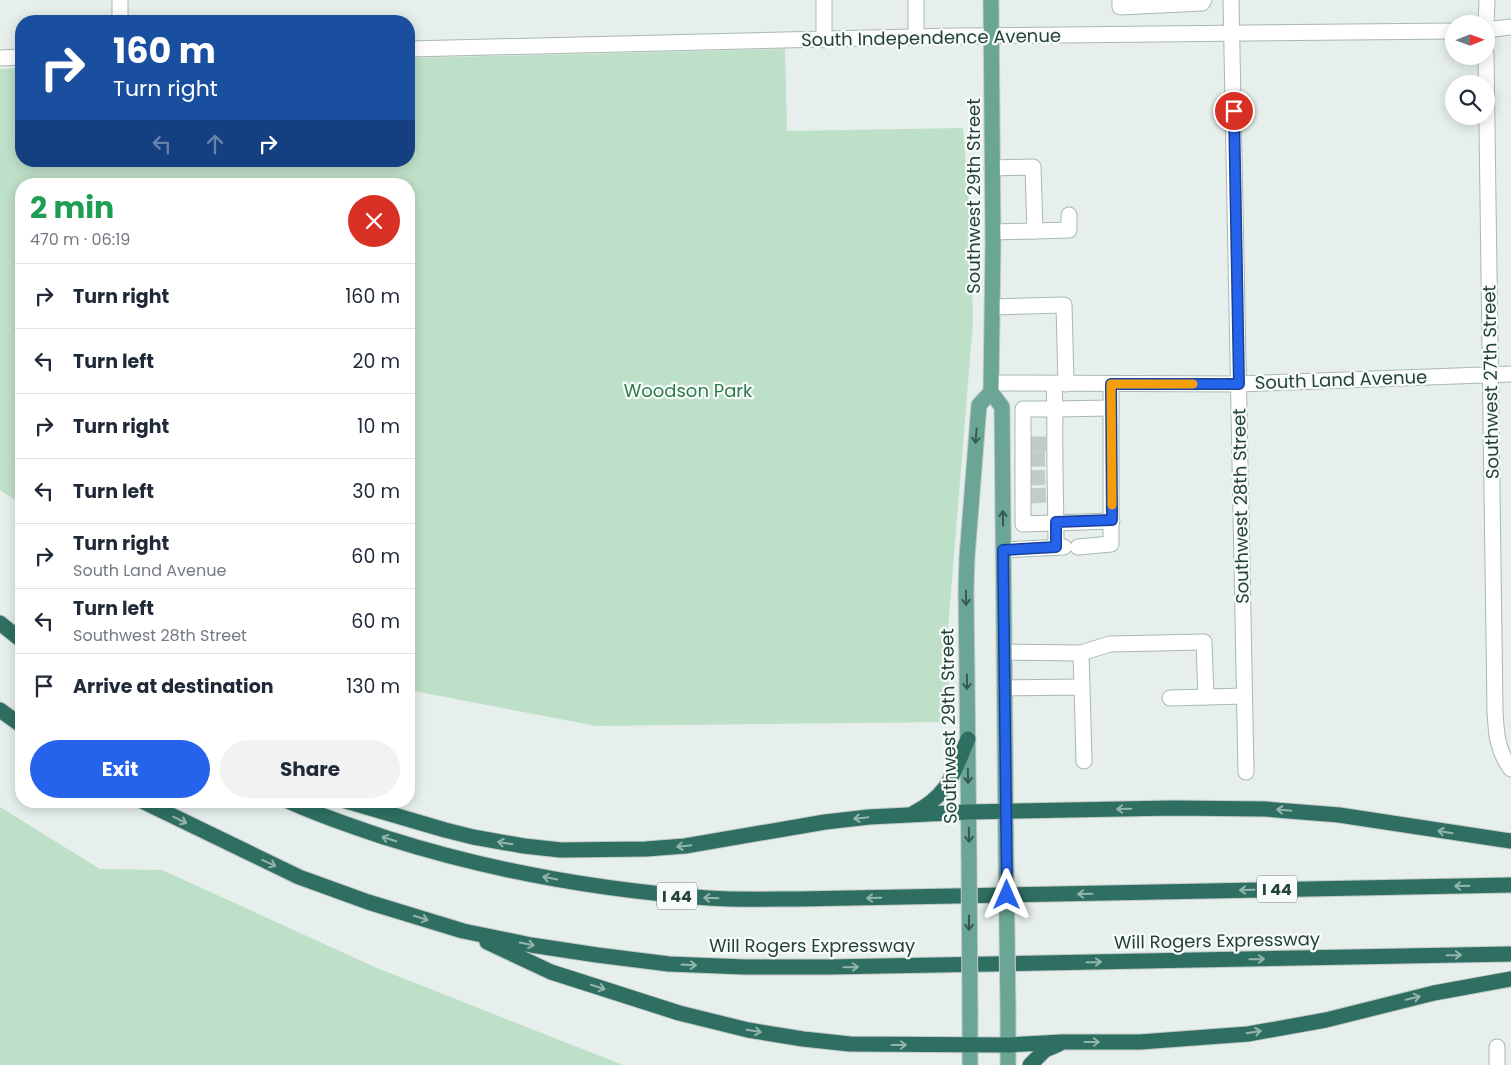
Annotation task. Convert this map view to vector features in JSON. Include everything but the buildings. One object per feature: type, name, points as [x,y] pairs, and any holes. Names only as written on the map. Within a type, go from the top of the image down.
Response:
[{"type":"highway","points":[[0,623],[15,635]]},
{"type":"highway","points":[[0,710],[15,721]]},
{"type":"highway","points":[[910,815],[929,804],[946,787],[968,739]]},
{"type":"highway","name":"Will Rogers Expressway","points":[[156,808],[299,877],[368,902],[462,931],[531,945],[669,964],[745,967],[838,967],[1511,954]]},
{"type":"highway","name":"I 44","points":[[301,808],[426,851],[503,869],[594,886],[710,898],[817,899],[1511,885]]},
{"type":"highway","points":[[370,808],[464,835],[524,846],[561,850],[646,849],[685,846],[825,822],[869,817],[968,812],[1163,808],[1266,809],[1339,815],[1511,841]]},
{"type":"highway","points":[[462,931],[551,972],[679,1013],[748,1030],[850,1044],[1009,1045],[1062,1042],[1140,1042],[1248,1034],[1326,1020],[1434,993],[1511,980]]},
{"type":"highway","points":[[1030,1065],[1045,1050],[1062,1042]]},
{"type":"main road","name":"Southwest 29th Street","points":[[991,0],[992,388],[1002,407],[1008,1065]]},
{"type":"main road","name":"Southwest 29th Street","points":[[970,1065],[967,556],[978,405],[992,388]]},
{"type":"street","points":[[120,0],[120,15]]},
{"type":"street","points":[[824,0],[824,40]]},
{"type":"street","points":[[916,0],[916,37]]},
{"type":"street","points":[[1120,0],[1120,7],[1202,3],[1204,0]]},
{"type":"street","name":"Southwest 28th Street","points":[[1231,0],[1246,772]]},
{"type":"street","points":[[1486,15],[1487,0]]},
{"type":"street","points":[[1495,29],[1511,27]]},
{"type":"street","name":"South Independence Avenue","points":[[415,49],[916,37],[1445,31]]},
{"type":"street","points":[[0,58],[15,57]]},
{"type":"street","name":"Southwest 27th Street","points":[[1486,65],[1495,711],[1498,746],[1505,762],[1511,769]]},
{"type":"street","points":[[992,168],[1033,167],[1034,231]]},
{"type":"street","points":[[993,232],[1069,230],[1069,215]]},
{"type":"street","points":[[993,307],[1064,305],[1060,384],[1055,409],[1051,451],[1051,495],[1056,522],[1066,547]]},
{"type":"street","name":"South Land Avenue","points":[[992,388],[1060,384],[1239,384],[1511,374]]},
{"type":"street","points":[[1003,550],[1112,544],[1111,384]]},
{"type":"street","points":[[1111,408],[1023,409],[1027,452],[1027,496],[1023,524],[1112,520]]},
{"type":"street","points":[[1004,652],[1081,653],[1110,644],[1204,642],[1206,697]]},
{"type":"street","points":[[1081,653],[1084,761]]},
{"type":"street","points":[[1004,688],[1082,686]]},
{"type":"street","points":[[1170,698],[1244,696]]},
{"type":"street","points":[[1497,1048],[1497,1065]]},
{"type":"green space","name":"Woodson Park","points":[[785,49],[787,131],[963,128],[971,228],[973,322],[948,629],[950,722],[596,726],[415,691],[415,178],[15,178],[15,500],[0,490],[0,69],[15,68],[15,167],[415,167],[415,58]]},
{"type":"green space","points":[[0,807],[100,869],[162,870],[377,968],[623,1065],[0,1065]]},
{"type":"tunnel","points":[[1031,444],[1047,444]]},
{"type":"tunnel","points":[[1030,459],[1047,459]]},
{"type":"tunnel","points":[[1030,478],[1048,477]]},
{"type":"tunnel","points":[[1031,496],[1047,495]]},
{"type":"slow traffic","points":[[1112,505],[1111,384],[1193,384]]},
{"type":"route","points":[[1007,895],[1003,550],[1056,547],[1056,522],[1112,520],[1111,384],[1239,384],[1234,111]]}]
